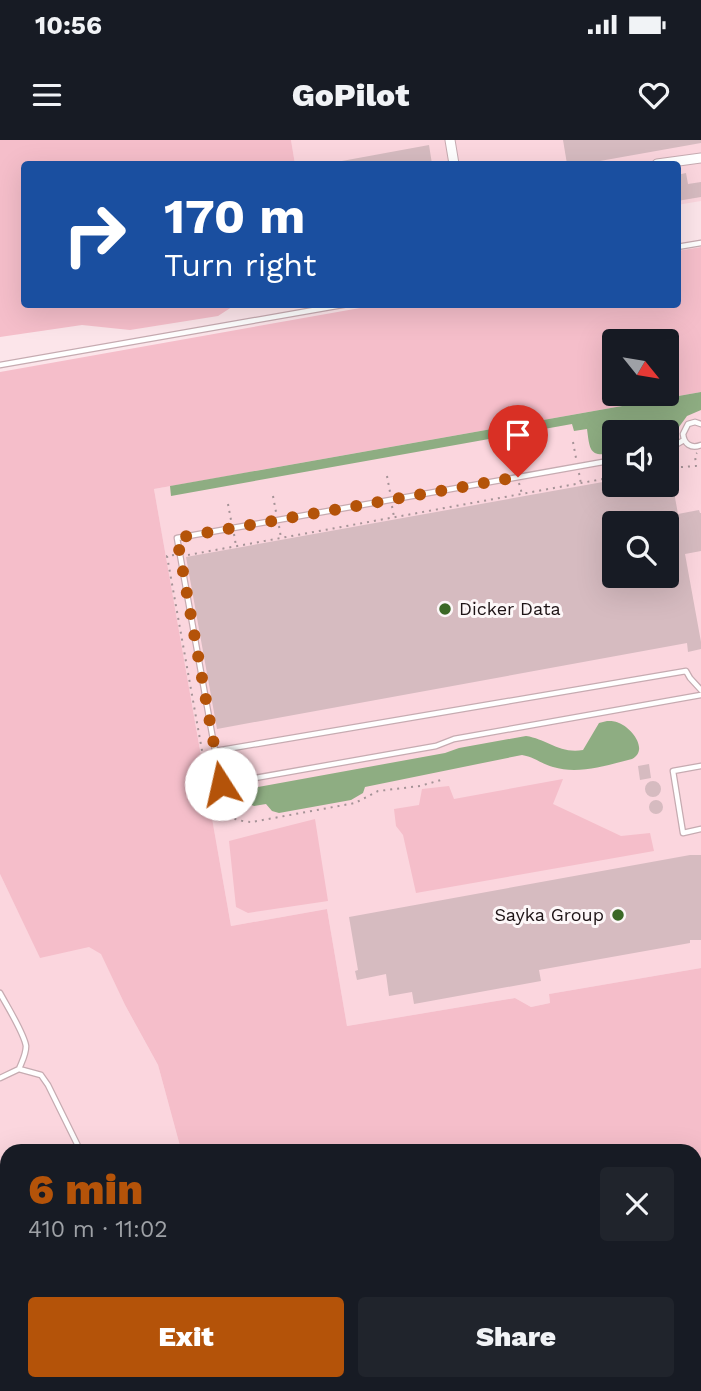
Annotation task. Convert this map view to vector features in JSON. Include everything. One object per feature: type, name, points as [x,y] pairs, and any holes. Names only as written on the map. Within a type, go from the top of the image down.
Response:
[{"type":"street","points":[[450,140],[454,161]]},
{"type":"street","points":[[679,161],[701,158]]},
{"type":"lane","points":[[681,246],[701,243]]},
{"type":"lane","points":[[0,365],[325,308]]},
{"type":"lane","points":[[701,424],[691,423],[685,427],[683,433],[687,443],[693,446],[701,445]]},
{"type":"lane","points":[[679,443],[684,440]]},
{"type":"lane","points":[[215,751],[686,671],[701,693],[454,739],[436,746],[221,784],[215,751],[177,538],[602,462]]},
{"type":"lane","points":[[701,766],[673,771],[683,833],[701,829]]},
{"type":"lane","points":[[0,993],[26,1046],[19,1069],[0,1078]]},
{"type":"lane","points":[[19,1069],[41,1075],[77,1144]]},
{"type":"path","points":[[573,442],[576,461]]},
{"type":"path","points":[[679,467],[696,466],[695,455],[701,451]]},
{"type":"path","points":[[514,453],[517,472]]},
{"type":"path","points":[[579,472],[580,484]]},
{"type":"path","points":[[387,476],[390,494]]},
{"type":"path","points":[[185,555],[602,479]]},
{"type":"path","points":[[519,482],[522,494]]},
{"type":"path","points":[[273,496],[277,514]]},
{"type":"path","points":[[228,504],[232,523]]},
{"type":"path","points":[[392,505],[394,517]]},
{"type":"path","points":[[278,525],[281,538]]},
{"type":"path","points":[[233,533],[236,546]]},
{"type":"shaded area","points":[[0,140],[291,140],[294,161],[21,161],[21,308],[230,308],[218,316],[130,330],[82,325],[0,337]]},
{"type":"shaded area","points":[[291,140],[701,140],[701,201],[681,204],[681,161],[294,161]]},
{"type":"shaded area","points":[[701,247],[701,392],[679,396],[679,329],[602,329],[602,406],[622,406],[154,489],[231,926],[327,909],[347,1026],[515,998],[531,1007],[550,1003],[549,994],[701,968],[701,1144],[179,1144],[158,1065],[101,954],[89,947],[40,958],[0,874],[0,372],[360,308],[681,308],[681,250]]},
{"type":"shaded area","points":[[701,392],[701,968],[549,994],[550,1003],[531,1007],[515,998],[347,1026],[327,909],[231,926],[154,489],[622,406],[679,406],[679,396]]},
{"type":"shaded area","points":[[701,392],[701,410],[687,416],[679,427],[679,420],[602,420],[602,454],[591,448],[587,429],[574,431],[572,424],[171,496],[170,486],[622,406],[679,406],[679,396]]},
{"type":"shaded area","points":[[607,721],[624,726],[637,740],[639,750],[632,759],[573,770],[553,767],[522,755],[365,787],[363,793],[351,800],[279,813],[272,811],[266,804],[249,804],[247,789],[526,736],[567,750],[583,750],[599,723]]},
{"type":"shaded area","points":[[563,779],[553,804],[621,836],[650,833],[654,851],[416,893],[403,835],[396,826],[394,809],[419,805],[422,789],[449,786],[454,799]]},
{"type":"shaded area","points":[[315,819],[328,901],[248,913],[236,907],[229,841]]},
{"type":"shaded area","points":[[0,874],[40,957],[89,946],[101,953],[125,1005],[158,1065],[179,1144],[0,1144]]},
{"type":"building","points":[[563,140],[701,140],[701,143],[600,161],[566,161]]},
{"type":"building","points":[[429,145],[432,161],[342,161]]},
{"type":"building","points":[[686,173],[688,184],[701,182],[701,197],[681,200],[681,174]]},
{"type":"building","name":"Dicker Data","points":[[602,482],[602,497],[675,497],[677,511],[602,511],[602,588],[679,588],[679,514],[699,510],[701,513],[701,551],[685,554],[701,649],[688,652],[687,643],[217,729],[186,557]]},
{"type":"building","points":[[649,764],[651,778],[640,780],[638,766]]},
{"type":"building","points":[[653,781],[659,783],[659,795],[653,797],[647,795],[645,789],[647,783]]},
{"type":"building","points":[[653,800],[659,800],[663,807],[659,814],[653,814],[649,810],[649,804]]},
{"type":"building","points":[[701,855],[701,940],[539,970],[541,981],[414,1004],[412,992],[389,996],[386,974],[357,980],[355,971],[358,970],[349,917]]},
{"type":"place","name":"Dicker Data","points":[[445,609]]},
{"type":"place","name":"Sayka Group","points":[[618,915]]},
{"type":"route","points":[[221,784],[177,538],[518,477]]}]
